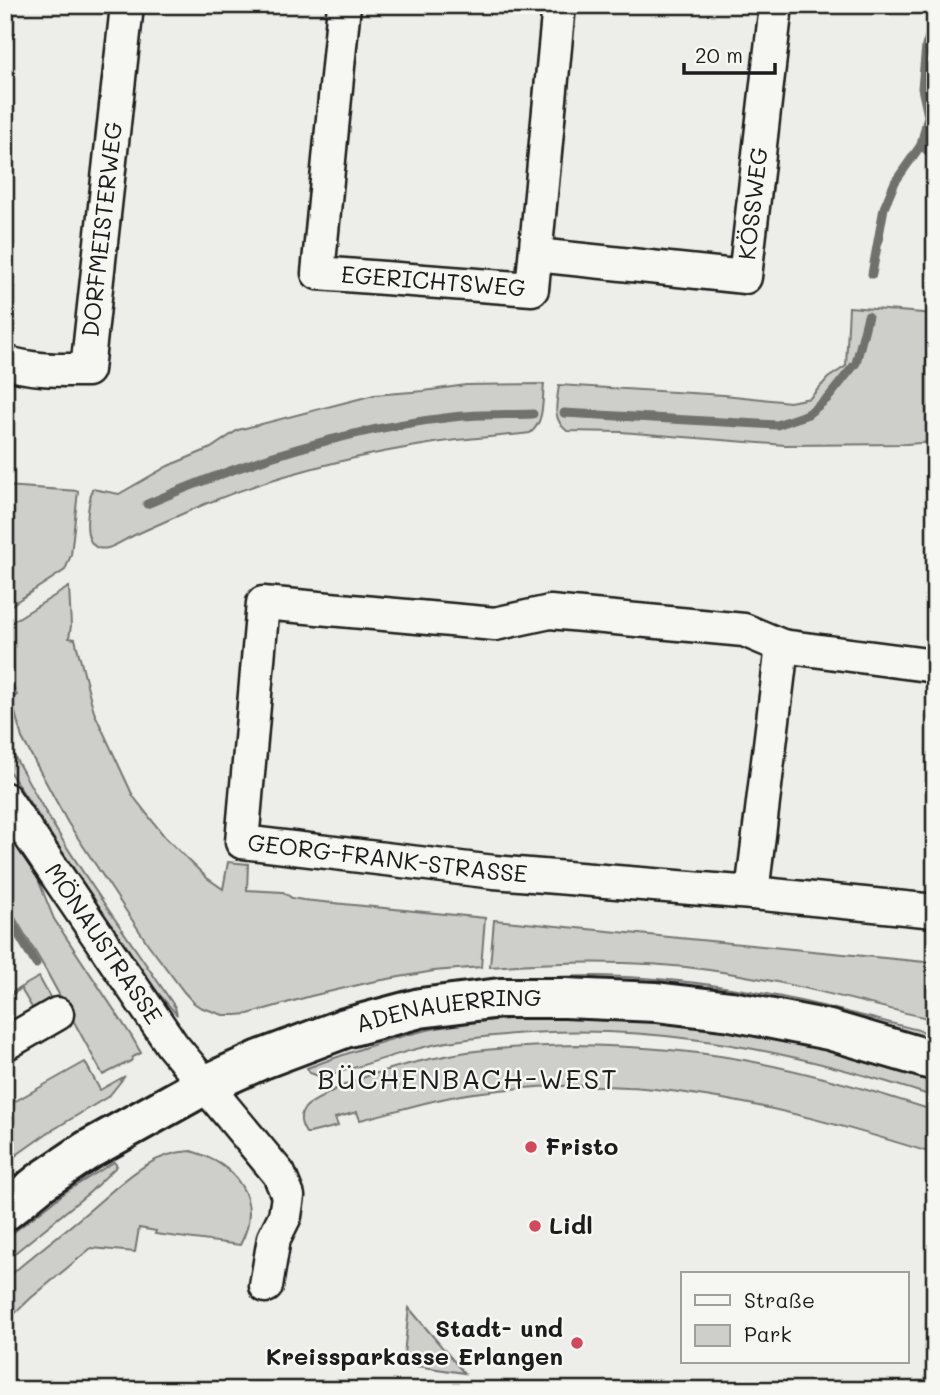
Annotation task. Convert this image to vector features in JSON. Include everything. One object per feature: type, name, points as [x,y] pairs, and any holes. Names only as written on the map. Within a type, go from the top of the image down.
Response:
[{"type":"main road","name":"ADENAUERRING","points":[[5,1211],[42,1181],[88,1150],[205,1085],[260,1060],[345,1028],[420,1007],[500,998],[656,1002],[731,1011],[829,1030],[935,1061]]},
{"type":"street","name":"DORFMEISTERWEG","points":[[5,362],[20,367],[87,370],[109,179],[125,5]]},
{"type":"street","name":"EGERICHTSWEG","points":[[344,5],[318,273],[532,289],[559,5]]},
{"type":"street","name":"KÖSSWEG","points":[[536,255],[745,276],[776,5]]},
{"type":"street","name":"GEORG-FRANK-STRASSE","points":[[935,666],[782,646],[744,630],[550,612],[495,624],[263,603],[242,842],[494,872],[935,911]]},
{"type":"street","points":[[752,893],[782,646]]},
{"type":"street","name":"MÖNAUSTRASSE","points":[[5,799],[172,1045],[279,1174],[288,1196],[285,1216],[274,1238],[266,1286]]},
{"type":"street","points":[[5,1044],[57,1014]]},
{"type":"green space","points":[[849,307],[935,314],[935,442],[785,445],[621,432],[567,431],[557,416],[559,385],[724,395],[790,402],[810,398],[828,378],[846,366]]},
{"type":"green space","points":[[544,384],[540,417],[530,433],[435,443],[376,453],[289,475],[233,493],[108,548],[98,548],[89,538],[87,521],[92,489],[119,494],[168,466],[211,448],[238,430],[374,395],[466,385]]},
{"type":"green space","points":[[5,486],[78,491],[71,555],[65,570],[5,609]]},
{"type":"green space","points":[[69,587],[69,638],[75,639],[94,712],[133,796],[165,837],[207,878],[223,889],[228,862],[248,864],[247,890],[283,892],[292,898],[303,900],[485,918],[481,967],[434,971],[371,982],[248,1014],[223,1015],[194,1003],[148,944],[68,823],[22,738],[11,698],[17,695],[5,674],[5,626]]},
{"type":"green space","points":[[5,730],[13,753],[48,817],[175,1007],[177,1015],[136,963],[5,765]]},
{"type":"green space","points":[[5,823],[31,862],[54,919],[141,1053],[103,1075],[5,901]]},
{"type":"green space","points":[[494,920],[935,963],[935,1020],[823,992],[709,970],[600,962],[490,967]]},
{"type":"green space","points":[[595,976],[692,982],[777,996],[935,1034],[935,1044],[537,979]]},
{"type":"green space","points":[[39,977],[52,1001],[34,1011],[21,989],[8,997],[10,1001],[5,1004],[5,996]]},
{"type":"green space","points":[[557,1016],[693,1022],[804,1043],[935,1080],[935,1097],[816,1063],[757,1050],[698,1040],[577,1031],[516,1034],[437,1044],[321,1077],[310,1073],[307,1068],[384,1041],[432,1029],[494,1020]]},
{"type":"green space","points":[[575,1045],[648,1048],[720,1056],[802,1072],[882,1094],[935,1111],[935,1154],[777,1110],[688,1093],[628,1087],[551,1086],[493,1091],[445,1098],[360,1120],[357,1112],[335,1118],[338,1126],[310,1133],[306,1133],[302,1124],[301,1118],[306,1107],[342,1086],[419,1061],[467,1052]]},
{"type":"green space","points":[[85,1062],[100,1090],[125,1076],[109,1096],[46,1134],[5,1163],[5,1109]]},
{"type":"green space","points":[[191,1151],[221,1165],[241,1186],[249,1213],[247,1229],[240,1245],[155,1234],[156,1231],[139,1228],[135,1252],[91,1248],[5,1323],[5,1280],[134,1173],[161,1158]]},
{"type":"green space","points":[[114,1162],[117,1166],[90,1192],[5,1261],[5,1239],[67,1191]]},
{"type":"green space","points":[[409,1308],[464,1373],[403,1364]]},
{"type":"waterway","points":[[872,274],[884,208],[895,182],[921,145],[928,116],[922,88],[926,46],[935,19]]},
{"type":"waterway","points":[[921,145],[935,157]]},
{"type":"waterway","points":[[564,413],[777,425],[808,414],[828,398],[856,363],[868,316]]},
{"type":"waterway","points":[[147,504],[221,474],[335,438],[453,417],[533,414]]},
{"type":"waterway","points":[[5,911],[36,964]]},
{"type":"place","name":"Fristo","points":[[531,1147]]},
{"type":"place","name":"Lidl","points":[[535,1226]]},
{"type":"place","name":"Stadt- und Kreissparkasse Erlangen","points":[[577,1343]]},
{"type":"district","name":"BÜCHENBACH-WEST","points":[[468,1079]]}]
